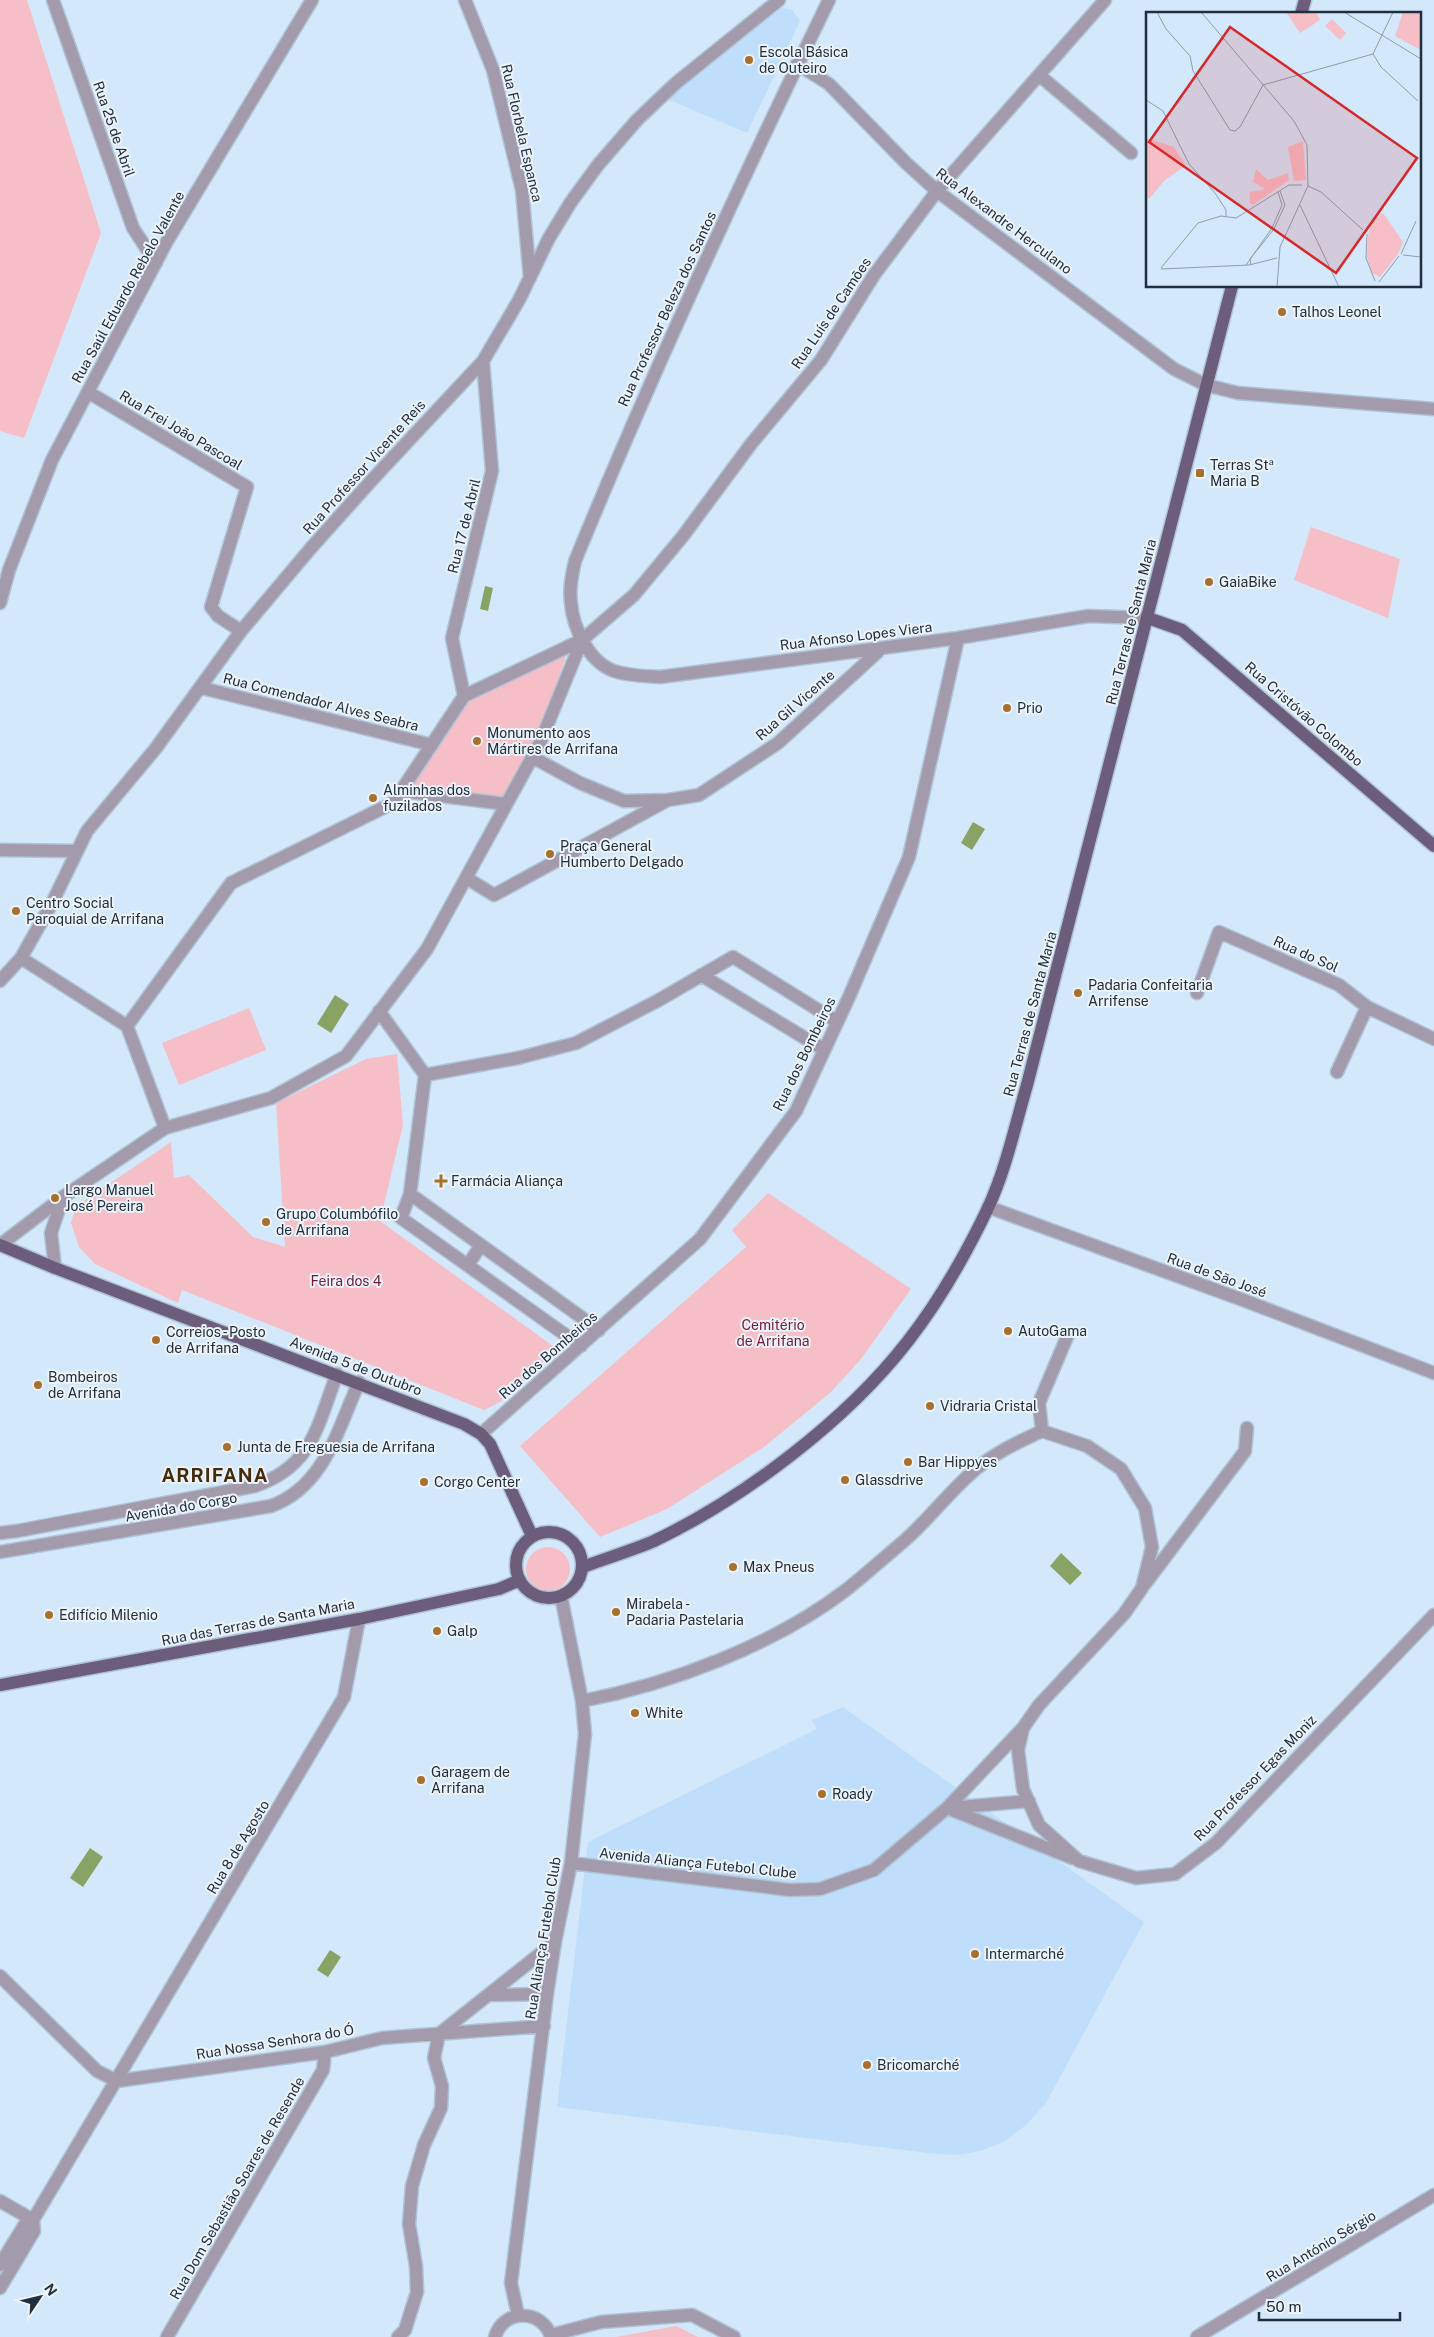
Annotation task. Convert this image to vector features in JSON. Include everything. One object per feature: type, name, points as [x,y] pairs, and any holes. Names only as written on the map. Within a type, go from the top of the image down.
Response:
[{"type":"main road","name":"Rua Terras de Santa Maria","points":[[583,1567],[653,1541],[694,1520],[743,1490],[826,1425],[869,1384],[908,1342],[948,1285],[988,1207],[1004,1163],[1027,1085],[1231,288]]},
{"type":"main road","name":"Rua Cristóvão Colombo","points":[[1148,618],[1182,630],[1434,846]]},
{"type":"main road","name":"Avenida 5 de Outubro","points":[[0,1245],[464,1424],[481,1434],[490,1444],[532,1536]]},
{"type":"main road","points":[[542,1532],[562,1534],[578,1547],[583,1567],[576,1584],[562,1596],[552,1598],[533,1594],[520,1580],[516,1560],[519,1551],[532,1536],[542,1532]]},
{"type":"main road","name":"Rua das Terras de Santa Maria","points":[[0,1685],[360,1619],[499,1589],[520,1580]]},
{"type":"street","name":"Rua 25 de Abril","points":[[54,0],[132,228],[156,263]]},
{"type":"street","name":"Rua Saúl Eduardo Rebelo Valente","points":[[0,603],[9,570],[52,460],[156,263],[312,0]]},
{"type":"street","name":"Rua Florbela Espanca","points":[[466,0],[493,70],[522,190],[530,278]]},
{"type":"street","name":"Rua Professor Vicente Reis","points":[[2,979],[21,958],[52,903],[87,830],[156,748],[202,688],[241,631],[371,481],[483,361],[498,339],[549,238],[571,202],[598,165],[637,120],[676,83],[779,0]]},
{"type":"street","name":"Rua Professor Beleza dos Santos","points":[[582,640],[571,604],[571,583],[575,561],[631,424],[797,64],[829,0]]},
{"type":"street","name":"Rua Luís de Camões","points":[[582,640],[634,596],[683,536],[751,444],[821,360],[874,275],[937,191],[1105,0]]},
{"type":"street","name":"Rua Alexandre Herculano","points":[[797,64],[830,84],[906,163],[937,191],[1174,369],[1206,385],[1238,393],[1434,409]]},
{"type":"street","points":[[1039,75],[1131,153]]},
{"type":"street","name":"Rua 17 de Abril","points":[[464,696],[452,638],[492,472],[483,361]]},
{"type":"street","name":"Rua Frei João Pascoal","points":[[88,392],[247,487],[211,607],[218,616],[241,631]]},
{"type":"street","name":"Rua Afonso Lopes Viera","points":[[582,640],[593,658],[612,671],[635,676],[660,677],[958,638],[1088,616],[1148,618]]},
{"type":"street","name":"Rua dos Bombeiros","points":[[481,1434],[700,1240],[796,1110],[849,997],[909,857],[958,638]]},
{"type":"street","points":[[127,1026],[231,883],[393,803],[464,696],[582,640]]},
{"type":"street","points":[[0,1245],[63,1197],[164,1128],[271,1098],[346,1056],[427,949],[532,757],[582,640]]},
{"type":"street","name":"Rua Gil Vicente","points":[[668,800],[700,795],[778,743],[882,648]]},
{"type":"street","name":"Rua Comendador Alves Seabra","points":[[202,688],[432,745]]},
{"type":"street","points":[[532,757],[580,783],[624,800],[668,800]]},
{"type":"street","points":[[401,791],[506,804]]},
{"type":"street","points":[[473,882],[494,895],[668,800]]},
{"type":"street","points":[[0,850],[76,852]]},
{"type":"street","name":"Rua do Sol","points":[[1197,993],[1219,932],[1339,985],[1367,1007],[1434,1039]]},
{"type":"street","points":[[425,1075],[518,1058],[576,1043],[732,957],[836,1022]]},
{"type":"street","points":[[21,958],[127,1026],[164,1128]]},
{"type":"street","points":[[701,975],[823,1049]]},
{"type":"street","points":[[1337,1072],[1367,1007]]},
{"type":"street","points":[[379,1011],[425,1075],[410,1194],[401,1218],[581,1346]]},
{"type":"street","points":[[410,1194],[600,1330]]},
{"type":"street","points":[[56,1268],[51,1233],[63,1197]]},
{"type":"street","name":"Rua de São José","points":[[988,1207],[1243,1300],[1434,1373]]},
{"type":"street","points":[[468,1265],[481,1245]]},
{"type":"street","points":[[582,1702],[620,1694],[730,1656],[794,1624],[845,1590],[908,1538],[969,1475],[1001,1450],[1042,1431],[1040,1403],[1067,1338]]},
{"type":"street","name":"Avenida do Corgo","points":[[0,1533],[236,1490],[271,1480],[285,1472],[305,1452],[338,1374]]},
{"type":"street","name":"Avenida do Corgo","points":[[0,1552],[270,1506],[285,1501],[313,1478],[322,1464],[359,1382]]},
{"type":"street","points":[[1142,1588],[1245,1451],[1248,1428]]},
{"type":"street","name":"Rua Professor Egas Moniz","points":[[1042,1431],[1088,1446],[1121,1470],[1145,1508],[1152,1547],[1142,1588],[1124,1614],[1039,1705],[1023,1728],[1018,1750],[1023,1789],[1040,1825],[1079,1861],[1136,1878],[1175,1874],[1216,1843],[1434,1615]]},
{"type":"street","name":"Rua Aliança Futebol Club","points":[[518,2315],[510,2283],[547,1994],[555,1942],[571,1863],[585,1734],[582,1702],[562,1596]]},
{"type":"street","name":"Rua 8 de Agosto","points":[[33,2220],[344,1697],[360,1619]]},
{"type":"street","name":"Avenida Aliança Futebol Clube","points":[[571,1863],[790,1890],[820,1889],[874,1870],[947,1808],[1023,1728]]},
{"type":"street","points":[[947,1808],[1029,1801]]},
{"type":"street","points":[[947,1808],[1079,1861]]},
{"type":"street","points":[[398,2337],[405,2330],[417,2292],[416,2266],[408,2224],[412,2186],[424,2145],[442,2108],[442,2086],[434,2058],[439,2034],[555,1942]]},
{"type":"street","points":[[0,1976],[97,2071],[117,2081]]},
{"type":"street","points":[[489,1994],[547,1994]]},
{"type":"street","name":"Rua Nossa Senhora do Ó","points":[[117,2081],[324,2052],[382,2038],[544,2026]]},
{"type":"street","name":"Rua Dom Sebastião Soares de Resende","points":[[167,2337],[323,2070],[324,2052]]},
{"type":"street","name":"Rua António Sérgio","points":[[1197,2337],[1434,2196]]},
{"type":"street","points":[[0,2201],[33,2220]]},
{"type":"street","points":[[0,2265],[25,2224],[33,2220]]},
{"type":"street","points":[[0,2288],[34,2231],[33,2220]]},
{"type":"street","points":[[495,2337],[501,2324],[518,2315],[535,2317],[542,2322],[551,2336],[602,2322],[692,2315],[734,2337]]},
{"type":"shaded area","name":"Escola Básica de Outeiro","points":[[782,7],[792,10],[800,21],[747,133],[667,99]]},
{"type":"shaded area","points":[[485,586],[493,588],[488,611],[480,609]]},
{"type":"shaded area","points":[[973,822],[985,829],[972,850],[961,843]]},
{"type":"shaded area","points":[[335,995],[349,1004],[331,1033],[317,1024]]},
{"type":"shaded area","points":[[1061,1553],[1082,1573],[1070,1585],[1050,1566]]},
{"type":"shaded area","points":[[843,1707],[1144,1922],[1046,2103],[1026,2125],[1003,2142],[980,2151],[957,2155],[557,2107],[588,1842],[817,1729],[812,1720]]},
{"type":"shaded area","points":[[90,1848],[103,1857],[83,1887],[70,1878]]},
{"type":"shaded area","points":[[330,1950],[341,1957],[328,1977],[317,1970]]},
{"type":"green space","points":[[0,0],[27,0],[101,233],[24,438],[0,431]]},
{"type":"green space","points":[[1311,527],[1400,559],[1388,618],[1294,580]]},
{"type":"green space","points":[[568,651],[539,733],[501,800],[409,787],[469,699]]},
{"type":"green space","points":[[249,1008],[266,1050],[179,1085],[162,1043]]},
{"type":"green space","name":"Feira dos 4","points":[[397,1054],[403,1125],[380,1221],[557,1349],[500,1402],[484,1410],[182,1290],[178,1303],[95,1264],[79,1247],[71,1223],[76,1206],[171,1142],[174,1178],[189,1175],[253,1237],[285,1247],[276,1103],[366,1059]]},
{"type":"green space","name":"Cemitério de Arrifana","points":[[768,1193],[911,1289],[861,1359],[831,1392],[764,1447],[667,1509],[600,1537],[520,1446],[746,1247],[732,1230]]},
{"type":"green space","points":[[552,1547],[564,1553],[569,1560],[569,1578],[564,1585],[557,1590],[544,1591],[532,1585],[527,1578],[526,1565],[532,1553],[539,1548]]},
{"type":"green space","points":[[676,2326],[698,2337],[616,2337]]},
{"type":"place","name":"Escola Básica de Outeiro","points":[[749,60]]},
{"type":"place","name":"Talhos Leonel","points":[[1282,312]]},
{"type":"place","name":"Terras Stª Maria B","points":[[1200,473]]},
{"type":"place","name":"GaiaBike","points":[[1209,582]]},
{"type":"place","name":"Prio","points":[[1007,708]]},
{"type":"place","name":"Monumento aos Mártires de Arrifana","points":[[477,741]]},
{"type":"place","name":"Alminhas dos fuzilados","points":[[373,798]]},
{"type":"place","name":"Praça General Humberto Delgado","points":[[550,854]]},
{"type":"place","name":"Centro Social Paroquial de Arrifana","points":[[16,911]]},
{"type":"place","name":"Padaria Confeitaria Arrifense","points":[[1078,993]]},
{"type":"place","name":"Farmácia Aliança","points":[[441,1181]]},
{"type":"place","name":"Largo Manuel José Pereira","points":[[55,1198]]},
{"type":"place","name":"Grupo Columbófilo de Arrifana","points":[[266,1222]]},
{"type":"place","name":"AutoGama","points":[[1008,1331]]},
{"type":"place","name":"Correios - Posto de Arrifana","points":[[156,1340]]},
{"type":"place","name":"Bombeiros de Arrifana","points":[[38,1385]]},
{"type":"place","name":"Vidraria Cristal","points":[[930,1406]]},
{"type":"place","name":"Junta de Freguesia de Arrifana","points":[[227,1447]]},
{"type":"place","name":"Bar Hippyes","points":[[908,1462]]},
{"type":"place","name":"Glassdrive","points":[[845,1480]]},
{"type":"place","name":"Corgo Center","points":[[424,1482]]},
{"type":"place","name":"Max Pneus","points":[[733,1567]]},
{"type":"place","name":"Mirabela - Padaria Pastelaria","points":[[616,1612]]},
{"type":"place","name":"Edifício Milenio","points":[[49,1615]]},
{"type":"place","name":"Galp","points":[[437,1631]]},
{"type":"place","name":"White","points":[[635,1713]]},
{"type":"place","name":"Garagem de Arrifana","points":[[421,1780]]},
{"type":"place","name":"Roady","points":[[822,1794]]},
{"type":"place","name":"Intermarché","points":[[975,1954]]},
{"type":"place","name":"Bricomarché","points":[[867,2065]]},
{"type":"district","name":"ARRIFANA","points":[[215,1475]]}]
